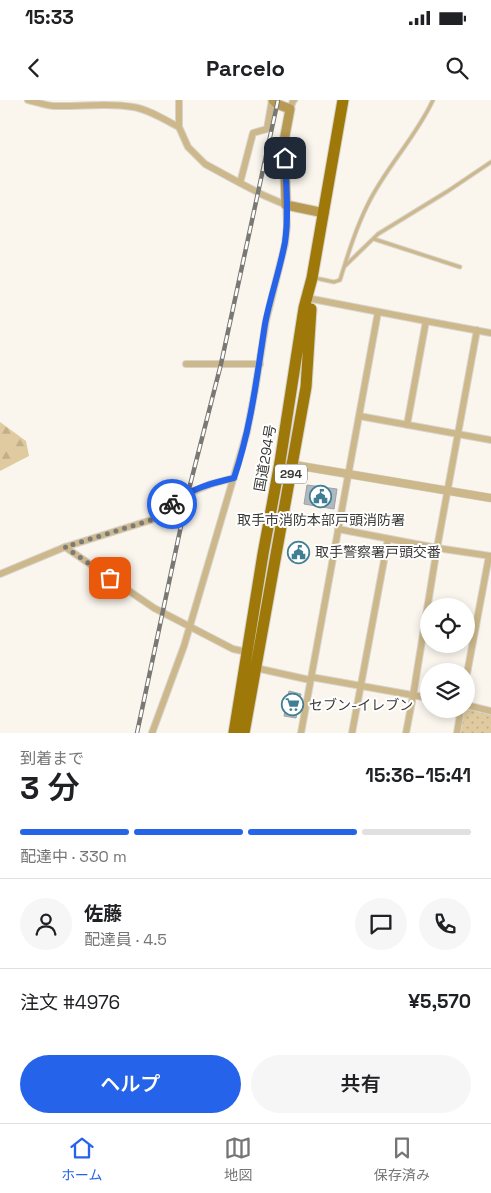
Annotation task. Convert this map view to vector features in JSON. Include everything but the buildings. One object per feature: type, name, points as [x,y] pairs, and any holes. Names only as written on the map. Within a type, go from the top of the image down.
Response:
[{"type":"highway","name":"国道294号","points":[[234,733],[263,554],[344,100]]},
{"type":"highway","name":"国道294号","points":[[244,733],[306,387],[309,299]]},
{"type":"main road","points":[[272,100],[277,104],[292,104],[284,141],[286,204],[324,213]]},
{"type":"street","points":[[28,100],[52,106],[116,104],[135,107],[179,127]]},
{"type":"street","points":[[152,733],[190,627],[247,432],[266,321],[285,244],[287,226],[286,204],[263,195],[204,164],[188,147],[179,127],[179,100]]},
{"type":"street","points":[[240,182],[253,133],[267,129],[272,100]]},
{"type":"street","points":[[309,299],[491,333]]},
{"type":"street","points":[[301,733],[378,312]]},
{"type":"street","points":[[407,425],[426,322]]},
{"type":"street","points":[[406,733],[437,548],[477,330]]},
{"type":"street","points":[[186,364],[260,364]]},
{"type":"street","points":[[359,416],[491,440]]},
{"type":"street","points":[[280,462],[491,498]]},
{"type":"street","points":[[0,574],[65,547],[151,520],[180,497],[211,484],[234,478]]},
{"type":"street","points":[[338,529],[490,556],[469,663]]},
{"type":"street","points":[[352,733],[388,539]]},
{"type":"street","points":[[65,547],[154,608],[233,649],[247,652]]},
{"type":"street","points":[[256,668],[420,697]]},
{"type":"street","points":[[475,707],[491,710]]},
{"type":"street","points":[[457,733],[460,718]]},
{"type":"lane","points":[[312,278],[334,282],[340,280],[368,203],[423,120],[433,100]]},
{"type":"lane","points":[[344,266],[378,234],[491,162]]},
{"type":"lane","points":[[373,238],[460,268]]},
{"type":"green space","points":[[0,422],[26,441],[29,456],[0,471]]},
{"type":"green space","points":[[475,707],[491,711],[491,733],[457,733],[460,718],[475,718]]},
{"type":"railway","points":[[137,733],[188,493],[221,364],[278,100]]},
{"type":"way so far","points":[[110,578],[65,547],[151,520],[172,504]]},
{"type":"place","name":"取手市消防本部戸頭消防署","points":[[321,497]]},
{"type":"place","name":"取手警察署戸頭交番","points":[[299,552]]},
{"type":"place","name":"セブン-イレブン","points":[[293,705]]},
{"type":"route","points":[[172,504],[188,493],[234,478],[239,464],[256,390],[266,321],[285,244],[287,226],[285,158]]}]
